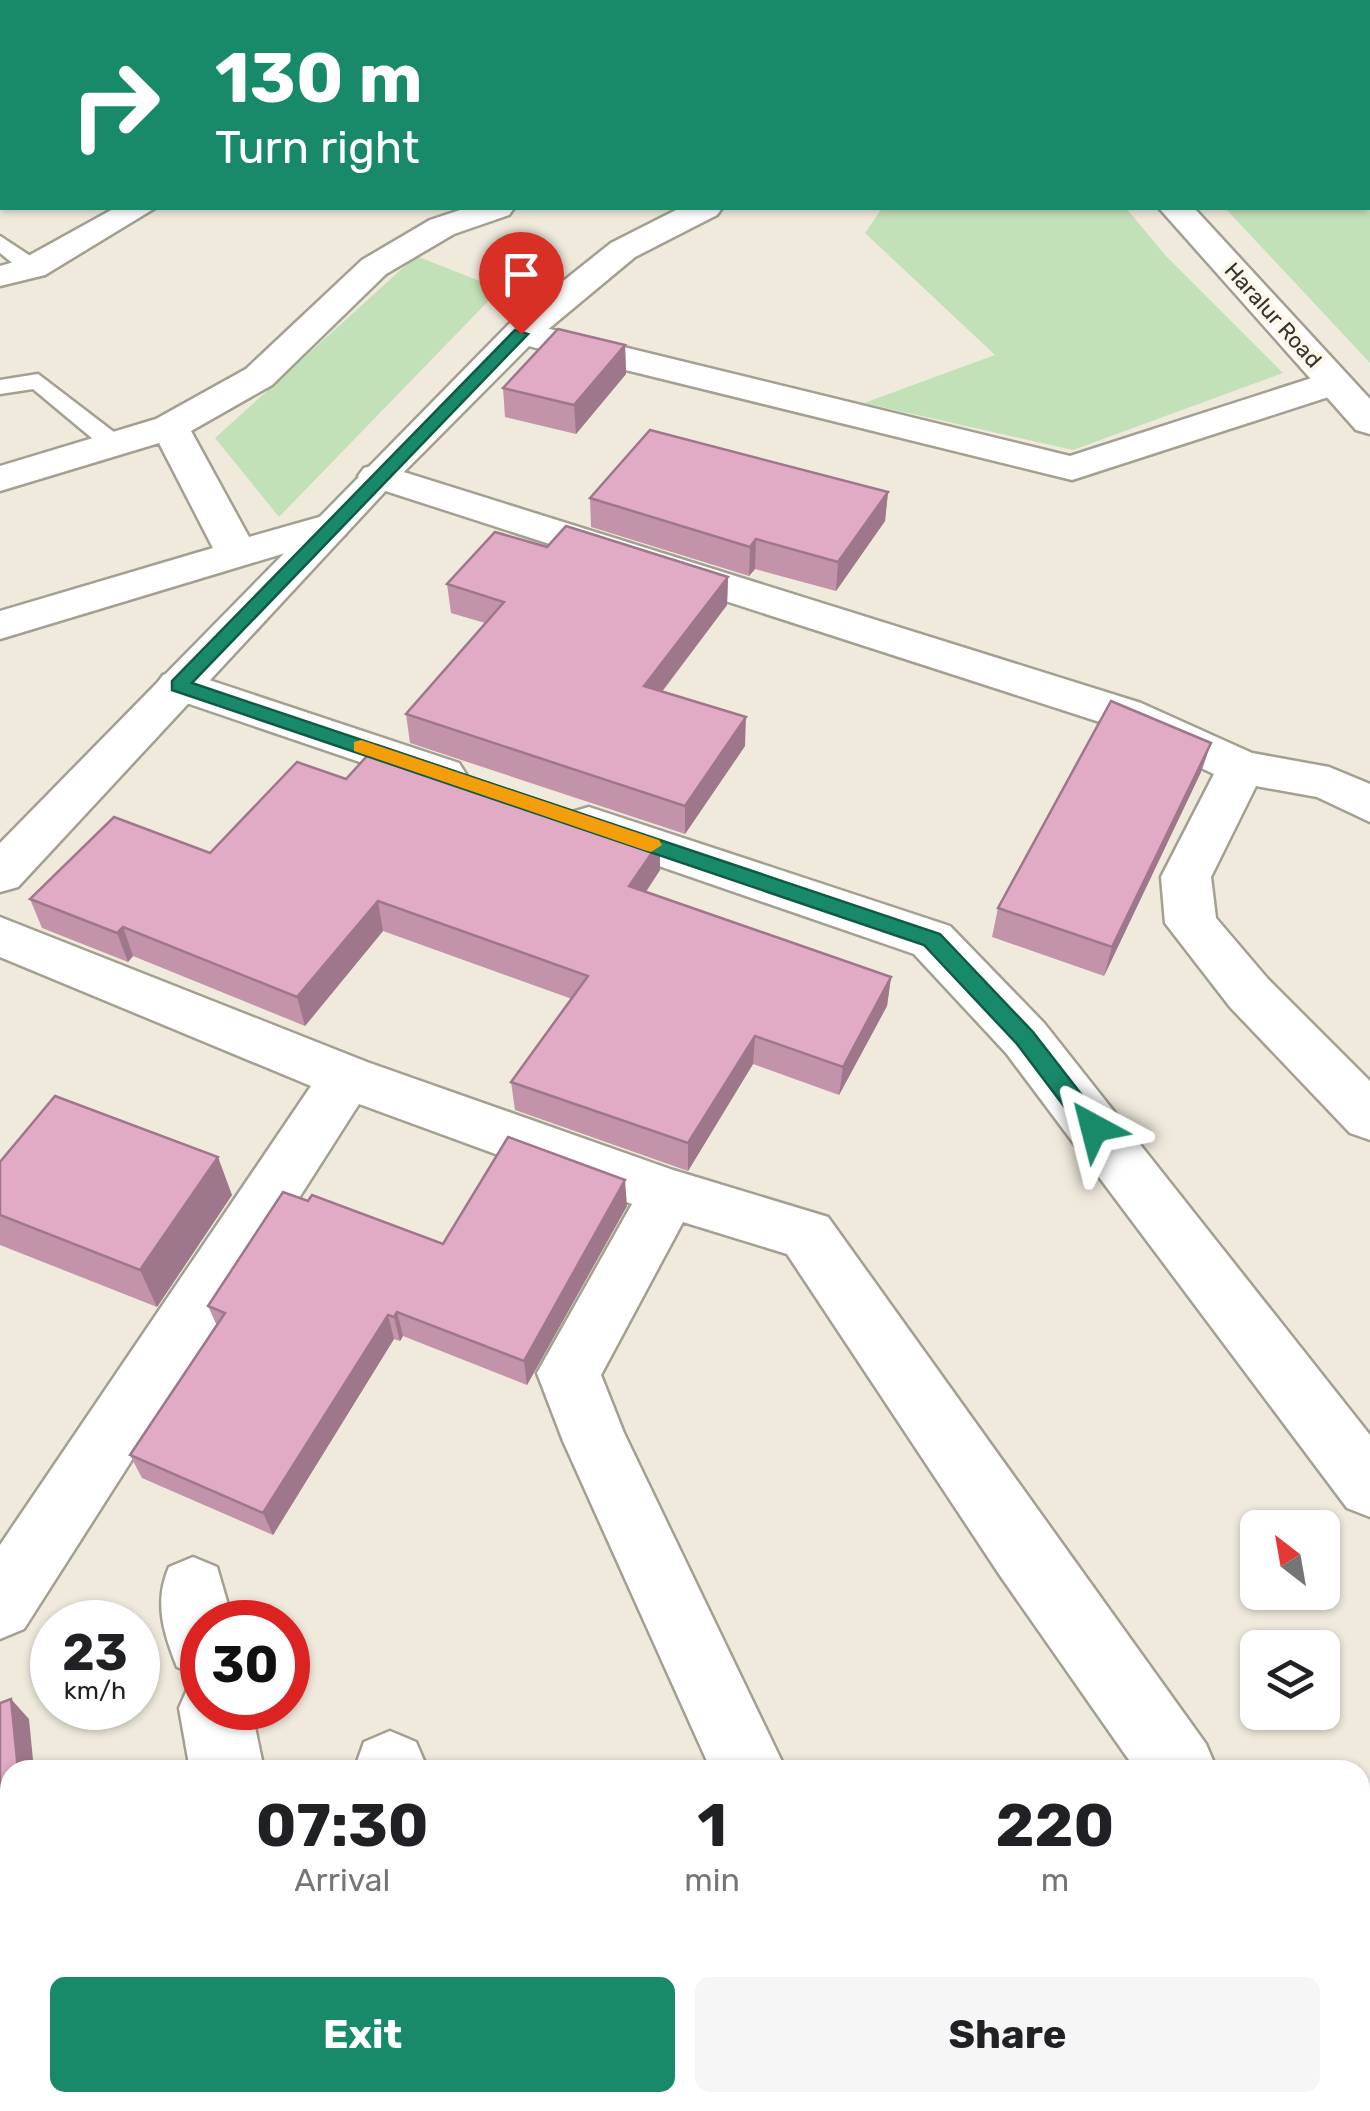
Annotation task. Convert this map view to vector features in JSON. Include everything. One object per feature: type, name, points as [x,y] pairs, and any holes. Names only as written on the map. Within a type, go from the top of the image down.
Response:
[{"type":"street","points":[[8,255],[132,210]]},
{"type":"street","points":[[0,479],[170,428],[259,377],[374,267],[442,227],[491,210]]},
{"type":"street","points":[[0,874],[378,476],[521,334],[623,250],[702,210]]},
{"type":"street","name":"Haralur Road","points":[[1178,210],[1370,422]]},
{"type":"street","points":[[521,334],[1072,468],[1334,382]]},
{"type":"street","points":[[170,428],[236,551]]},
{"type":"street","points":[[378,476],[1125,714],[1240,767],[1328,783],[1370,805]]},
{"type":"street","points":[[0,626],[236,551],[330,526]]},
{"type":"street","points":[[179,686],[480,787]]},
{"type":"street","points":[[1240,767],[1186,877],[1191,923],[1249,993],[1370,1117]]},
{"type":"street","points":[[556,812],[932,940],[1025,1038],[1370,1486]]},
{"type":"street","points":[[0,936],[347,1077],[669,1192],[807,1235],[1025,1554],[1173,1760]]},
{"type":"street","points":[[0,1605],[347,1077]]},
{"type":"street","points":[[669,1192],[569,1373],[595,1441],[743,1760]]},
{"type":"street","points":[[219,1730],[224,1760]]},
{"type":"lane","points":[[0,386],[38,381],[114,444]]},
{"type":"green space","points":[[881,210],[1128,210],[1166,256],[1283,373],[1073,450],[864,403],[995,355],[865,233]]},
{"type":"green space","points":[[1227,210],[1370,210],[1370,363]]},
{"type":"green space","points":[[416,256],[500,289],[279,517],[215,438]]},
{"type":"building","points":[[558,329],[625,345],[574,405],[503,388]]},
{"type":"building","points":[[650,430],[888,492],[838,562],[756,539],[750,547],[590,498]]},
{"type":"building","points":[[566,526],[728,577],[644,686],[746,717],[685,806],[406,714],[504,602],[447,584],[495,532],[547,547]]},
{"type":"building","points":[[1111,701],[1211,743],[1112,947],[998,908]]},
{"type":"building","points":[[377,745],[660,841],[629,886],[891,977],[843,1067],[755,1036],[688,1143],[511,1082],[588,976],[378,901],[297,997],[123,927],[117,933],[30,899],[114,817],[210,853],[297,762],[346,779]]},
{"type":"building","points":[[55,1096],[218,1157],[140,1270],[0,1215],[0,1162]]},
{"type":"building","points":[[508,1137],[625,1180],[524,1361],[397,1312],[394,1317],[388,1315],[263,1513],[130,1455],[225,1313],[208,1306],[283,1192],[308,1201],[312,1195],[443,1244]]},
{"type":"building","points":[[11,1699],[17,1760],[0,1760],[0,1703]]},
{"type":"slow traffic","points":[[361,747],[651,845]]},
{"type":"route","points":[[521,334],[378,476],[179,686],[932,940],[1025,1038],[1094,1128]]}]
